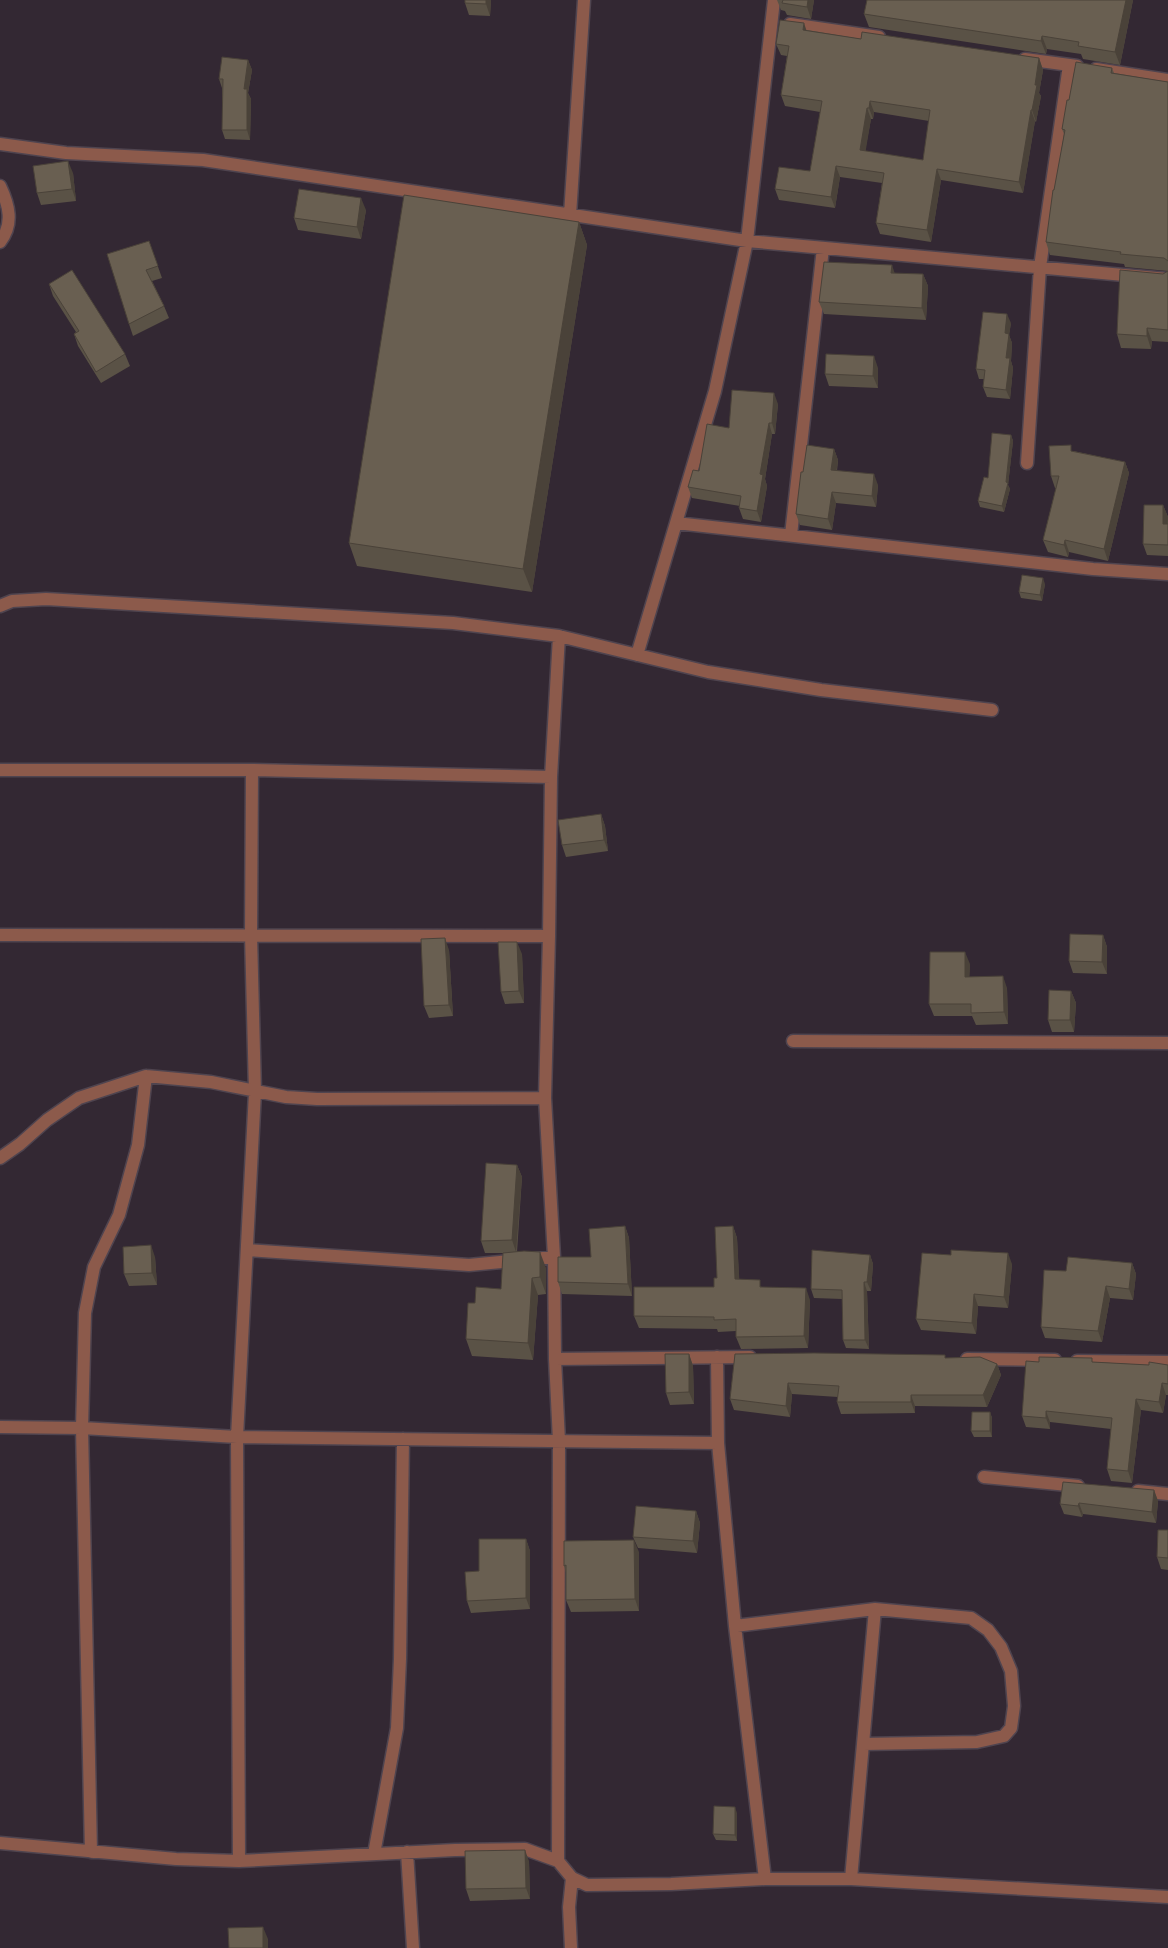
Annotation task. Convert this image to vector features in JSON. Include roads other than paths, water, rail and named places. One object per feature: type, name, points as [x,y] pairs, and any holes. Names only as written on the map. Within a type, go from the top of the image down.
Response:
[{"type":"street","points":[[570,215],[584,0]]},
{"type":"street","points":[[637,655],[715,391],[747,241],[774,0]]},
{"type":"street","points":[[772,21],[887,38]]},
{"type":"street","points":[[1012,57],[1168,80]]},
{"type":"street","points":[[1028,463],[1040,267],[1069,65]]},
{"type":"street","points":[[0,144],[66,154],[203,160],[747,241],[1168,279]]},
{"type":"street","points":[[0,186],[7,201],[10,216],[7,234],[0,242]]},
{"type":"street","points":[[790,535],[823,248]]},
{"type":"street","points":[[676,523],[1083,568],[1168,574]]},
{"type":"street","points":[[0,606],[12,601],[56,600],[444,623],[559,636],[708,672],[812,689],[992,710]]},
{"type":"street","points":[[558,1861],[559,1441],[555,1359],[554,1257],[545,1098],[551,777],[559,636]]},
{"type":"street","points":[[0,770],[252,770],[551,777]]},
{"type":"street","points":[[239,1861],[238,1437],[255,1092],[251,935],[252,770]]},
{"type":"street","points":[[0,935],[549,936]]},
{"type":"street","points":[[793,1041],[1168,1043]]},
{"type":"street","points":[[0,1158],[20,1144],[47,1120],[79,1098],[146,1076],[210,1082],[286,1097],[317,1099],[545,1098]]},
{"type":"street","points":[[91,1852],[82,1428],[84,1313],[94,1267],[119,1214],[138,1145],[146,1076]]},
{"type":"street","points":[[247,1250],[469,1265],[554,1257]]},
{"type":"street","points":[[717,1357],[718,1443],[735,1626],[765,1879]]},
{"type":"street","points":[[555,1359],[763,1357]]},
{"type":"street","points":[[954,1358],[1168,1362]]},
{"type":"street","points":[[0,1427],[82,1428],[238,1437],[718,1443]]},
{"type":"street","points":[[374,1854],[397,1728],[400,1659],[403,1439]]},
{"type":"street","points":[[984,1477],[1091,1487]]},
{"type":"street","points":[[1129,1490],[1168,1494]]},
{"type":"street","points":[[735,1626],[875,1609],[970,1618],[988,1630],[1001,1647],[1012,1671],[1014,1706],[1011,1728],[1004,1736],[994,1740],[977,1742],[863,1744]]},
{"type":"street","points":[[851,1878],[875,1609]]},
{"type":"street","points":[[0,1843],[176,1859],[239,1861],[407,1852],[525,1849],[558,1861],[572,1878],[586,1885],[851,1878],[1168,1897]]},
{"type":"street","points":[[407,1852],[413,1948]]},
{"type":"street","points":[[571,1948],[569,1906],[572,1878]]}]
